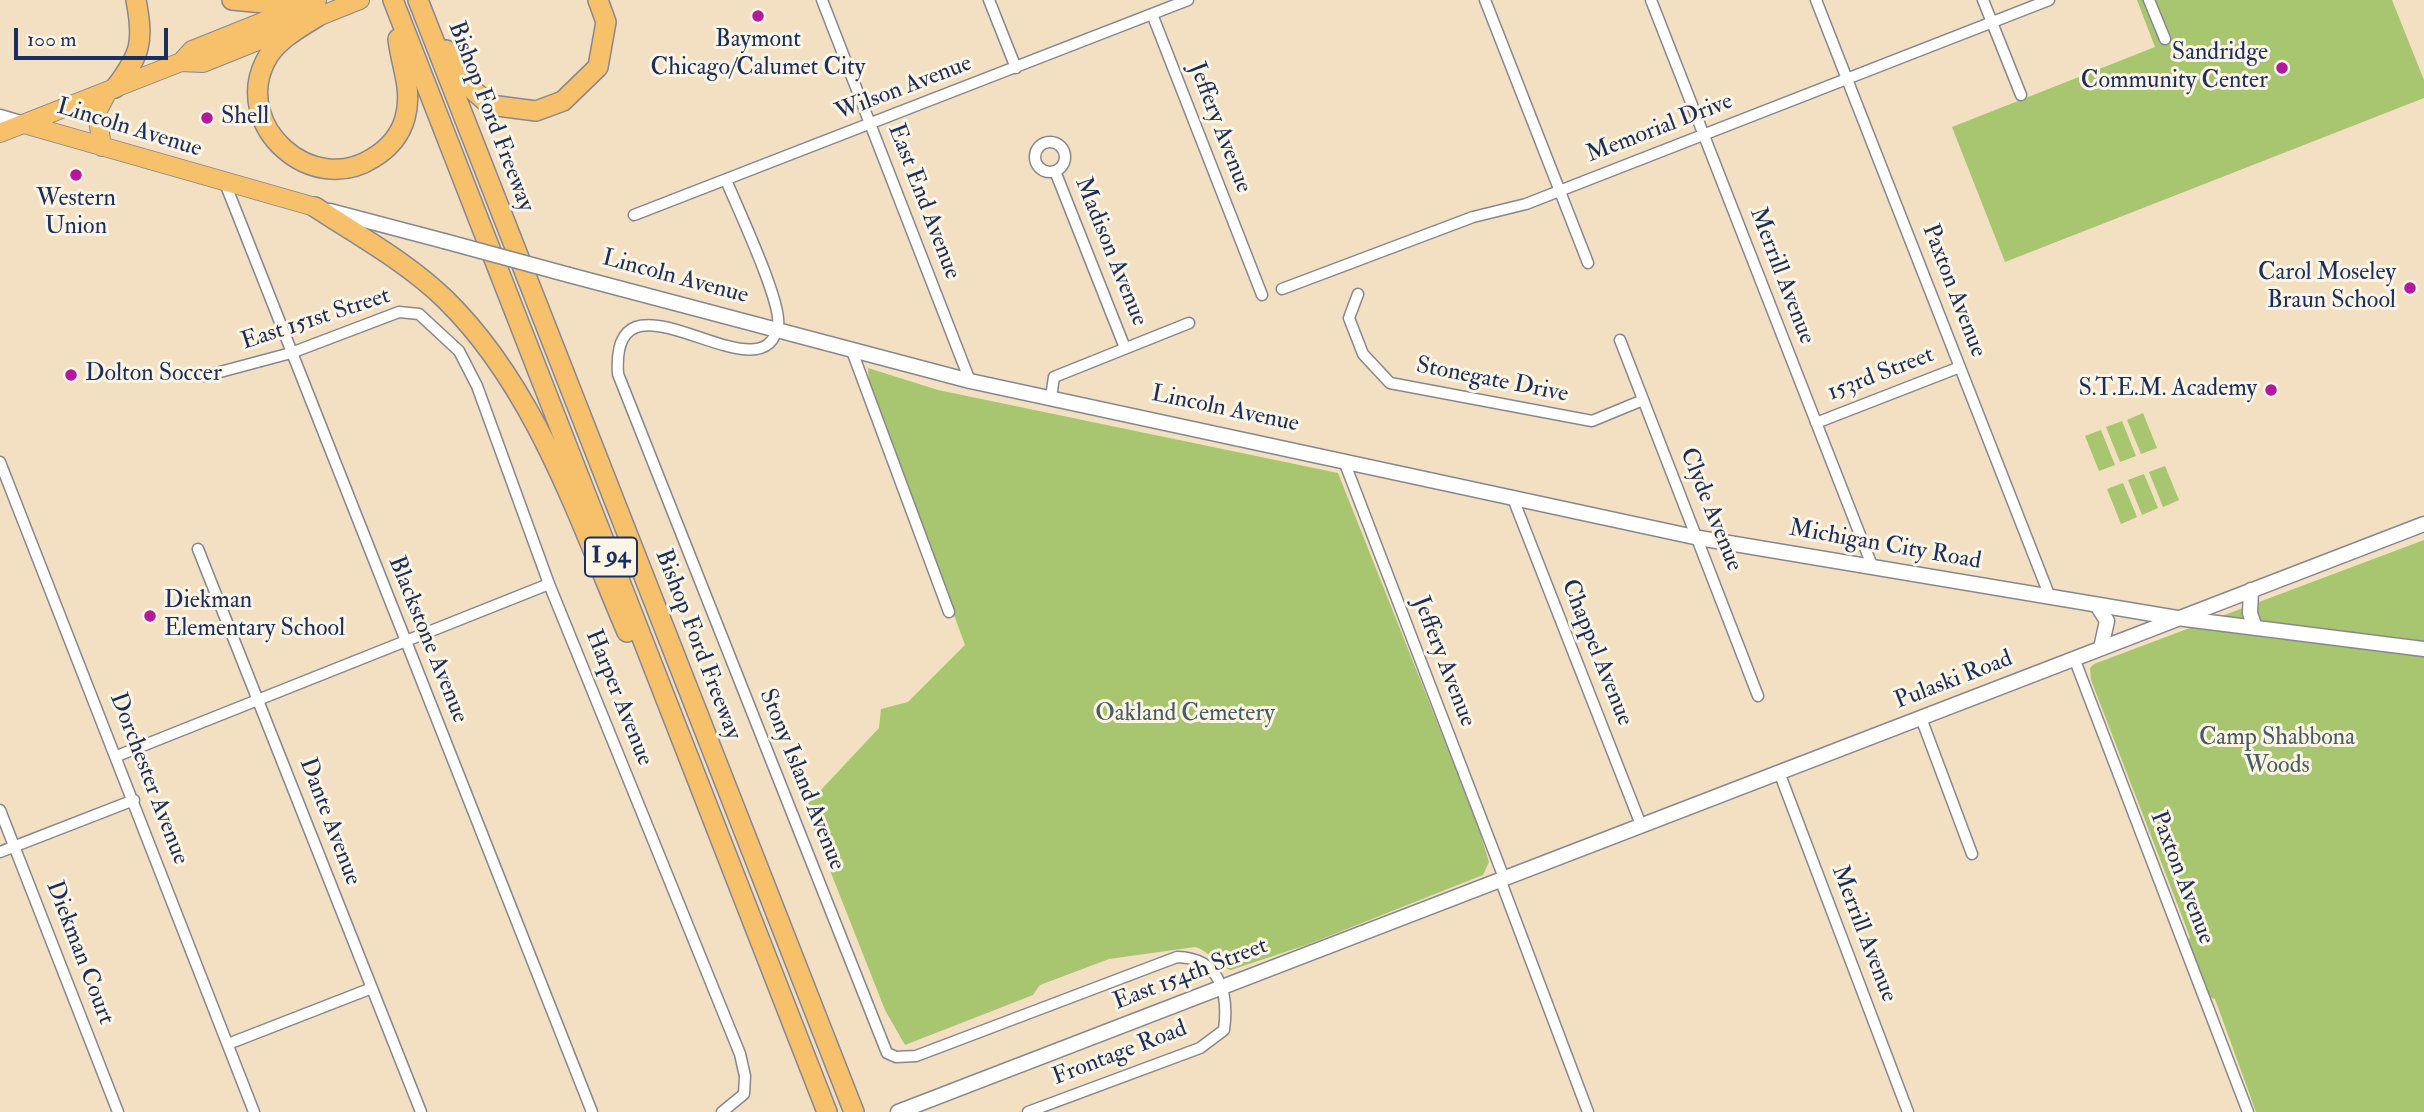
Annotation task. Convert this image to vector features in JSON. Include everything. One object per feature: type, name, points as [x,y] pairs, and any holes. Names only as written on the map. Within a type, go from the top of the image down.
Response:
[{"type":"highway","points":[[111,90],[133,65],[142,47],[136,0]]},
{"type":"highway","points":[[232,0],[275,4],[306,0]]},
{"type":"highway","name":"Bishop Ford Freeway","points":[[418,0],[853,1112]]},
{"type":"highway","points":[[430,31],[455,61],[474,91],[490,104],[536,111],[563,102],[583,85],[598,67],[606,22],[598,0]]},
{"type":"highway","points":[[317,9],[265,61],[259,102],[272,139],[288,153],[306,165],[327,170],[350,168],[387,149],[405,119],[407,78],[398,44],[393,2]]},
{"type":"highway","name":"Bishop Ford Freeway","points":[[393,2],[827,1112]]},
{"type":"highway","points":[[315,207],[398,260],[445,299],[488,351],[530,415],[555,466],[629,638],[689,757]]},
{"type":"main road","points":[[0,133],[181,62],[203,63],[317,9],[357,1]]},
{"type":"main road","points":[[102,147],[97,112],[111,90]]},
{"type":"main road","name":"Lincoln Avenue","points":[[24,124],[315,207]]},
{"type":"street","name":"East End Avenue","points":[[822,0],[970,381]]},
{"type":"street","points":[[989,0],[1016,68]]},
{"type":"street","name":"Jeffery Avenue","points":[[1151,0],[1262,296]]},
{"type":"street","name":"Wilson Avenue","points":[[634,215],[1188,0]]},
{"type":"street","points":[[1485,0],[1588,263]]},
{"type":"street","name":"Merrill Avenue","points":[[1651,0],[1873,568]]},
{"type":"street","name":"Paxton Avenue","points":[[1816,0],[2050,597]]},
{"type":"street","points":[[1983,0],[2021,95]]},
{"type":"street","name":"Memorial Drive","points":[[1282,289],[1473,217],[1526,204],[2049,0]]},
{"type":"street","points":[[2149,0],[2165,39]]},
{"type":"street","name":"Lincoln Avenue","points":[[0,117],[24,124]]},
{"type":"street","name":"Madison Avenue","points":[[1055,171],[1125,348]]},
{"type":"street","points":[[726,180],[779,316],[777,330]]},
{"type":"street","name":"Blackstone Avenue","points":[[225,183],[592,1112]]},
{"type":"street","name":"Lincoln Avenue","points":[[315,207],[970,381],[1344,461]]},
{"type":"street","name":"Stonegate Drive","points":[[1357,294],[1349,318],[1363,354],[1390,383],[1592,421],[1643,400]]},
{"type":"street","name":"East 151st Street","points":[[205,376],[291,353],[399,312],[419,314],[435,327]]},
{"type":"street","points":[[1051,397],[1054,377],[1189,323]]},
{"type":"street","name":"Stony Island Avenue","points":[[777,330],[765,349],[747,351],[659,325],[640,325],[625,336],[617,357],[618,374],[887,1053],[896,1057],[916,1056],[1177,957],[1195,958],[1213,971],[1222,988]]},
{"type":"street","name":"Harper Avenue","points":[[435,327],[459,351],[477,386],[549,584],[740,1054],[745,1076],[744,1094],[722,1112]]},
{"type":"street","name":"Clyde Avenue","points":[[1620,340],[1758,696]]},
{"type":"street","points":[[852,351],[949,612]]},
{"type":"street","name":"153rd Street","points":[[1816,423],[1960,368]]},
{"type":"street","name":"Jeffery Avenue","points":[[1344,461],[1502,879]]},
{"type":"street","name":"Michigan City Road","points":[[1344,461],[1699,538],[2177,618],[2424,649]]},
{"type":"street","name":"Dorchester Avenue","points":[[0,462],[254,1112]]},
{"type":"street","name":"Chappel Avenue","points":[[1512,496],[1641,825]]},
{"type":"street","name":"Pulaski Road","points":[[1502,879],[2424,524]]},
{"type":"street","name":"Dante Avenue","points":[[198,548],[421,1112]]},
{"type":"street","points":[[117,756],[549,584]]},
{"type":"street","points":[[2251,590],[2250,613],[2255,628]]},
{"type":"street","points":[[2097,605],[2107,621],[2101,648]]},
{"type":"street","name":"Paxton Avenue","points":[[2074,658],[2248,1112]]},
{"type":"street","points":[[1921,718],[1972,854]]},
{"type":"street","name":"Merrill Avenue","points":[[1779,772],[1908,1112]]},
{"type":"street","points":[[0,852],[134,800]]},
{"type":"street","name":"Diekman Court","points":[[0,810],[118,1112]]},
{"type":"street","points":[[1502,879],[1588,1112]]},
{"type":"street","name":"East 154th Street","points":[[898,1112],[1502,879]]},
{"type":"street","points":[[228,1044],[372,988]]},
{"type":"street","name":"Frontage Road","points":[[1028,1112],[1200,1048],[1224,1030],[1227,1008],[1222,988]]},
{"type":"green space","points":[[2137,0],[2392,0],[2424,80],[2424,98],[2005,262],[1952,127],[2155,47]]},
{"type":"green space","name":"Oakland Cemetery","points":[[868,368],[938,390],[1338,473],[1476,820],[1489,862],[1483,875],[1309,944],[1231,970],[1195,947],[1109,959],[1040,985],[1033,995],[905,1045],[885,1010],[805,807],[879,728],[881,709],[908,702],[965,645],[869,383]]},
{"type":"green space","points":[[2143,413],[2157,448],[2141,454],[2127,420]]},
{"type":"green space","points":[[2122,421],[2136,456],[2120,462],[2106,427]]},
{"type":"green space","points":[[2101,430],[2115,465],[2099,471],[2085,436]]},
{"type":"green space","points":[[2165,466],[2179,500],[2163,507],[2149,472]]},
{"type":"green space","points":[[2144,474],[2158,508],[2142,515],[2128,480]]},
{"type":"green space","points":[[2123,483],[2137,517],[2121,524],[2107,489]]},
{"type":"green space","name":"Camp Shabbona Woods","points":[[2424,540],[2424,1112],[2256,1112],[2215,999],[2209,997],[2188,941],[2190,937],[2091,680],[2090,668],[2094,664]]},
{"type":"place","name":"Baymont Chicago/Calumet City","points":[[758,16]]},
{"type":"place","name":"Sandridge Community Center","points":[[2282,68]]},
{"type":"place","name":"Shell","points":[[207,118]]},
{"type":"place","name":"Western Union","points":[[76,175]]},
{"type":"place","name":"Carol Moseley Braun School","points":[[2410,288]]},
{"type":"place","name":"Dolton Soccer","points":[[71,375]]},
{"type":"place","name":"S.T.E.M. Academy","points":[[2271,390]]},
{"type":"place","name":"Diekman Elementary School","points":[[150,616]]}]
